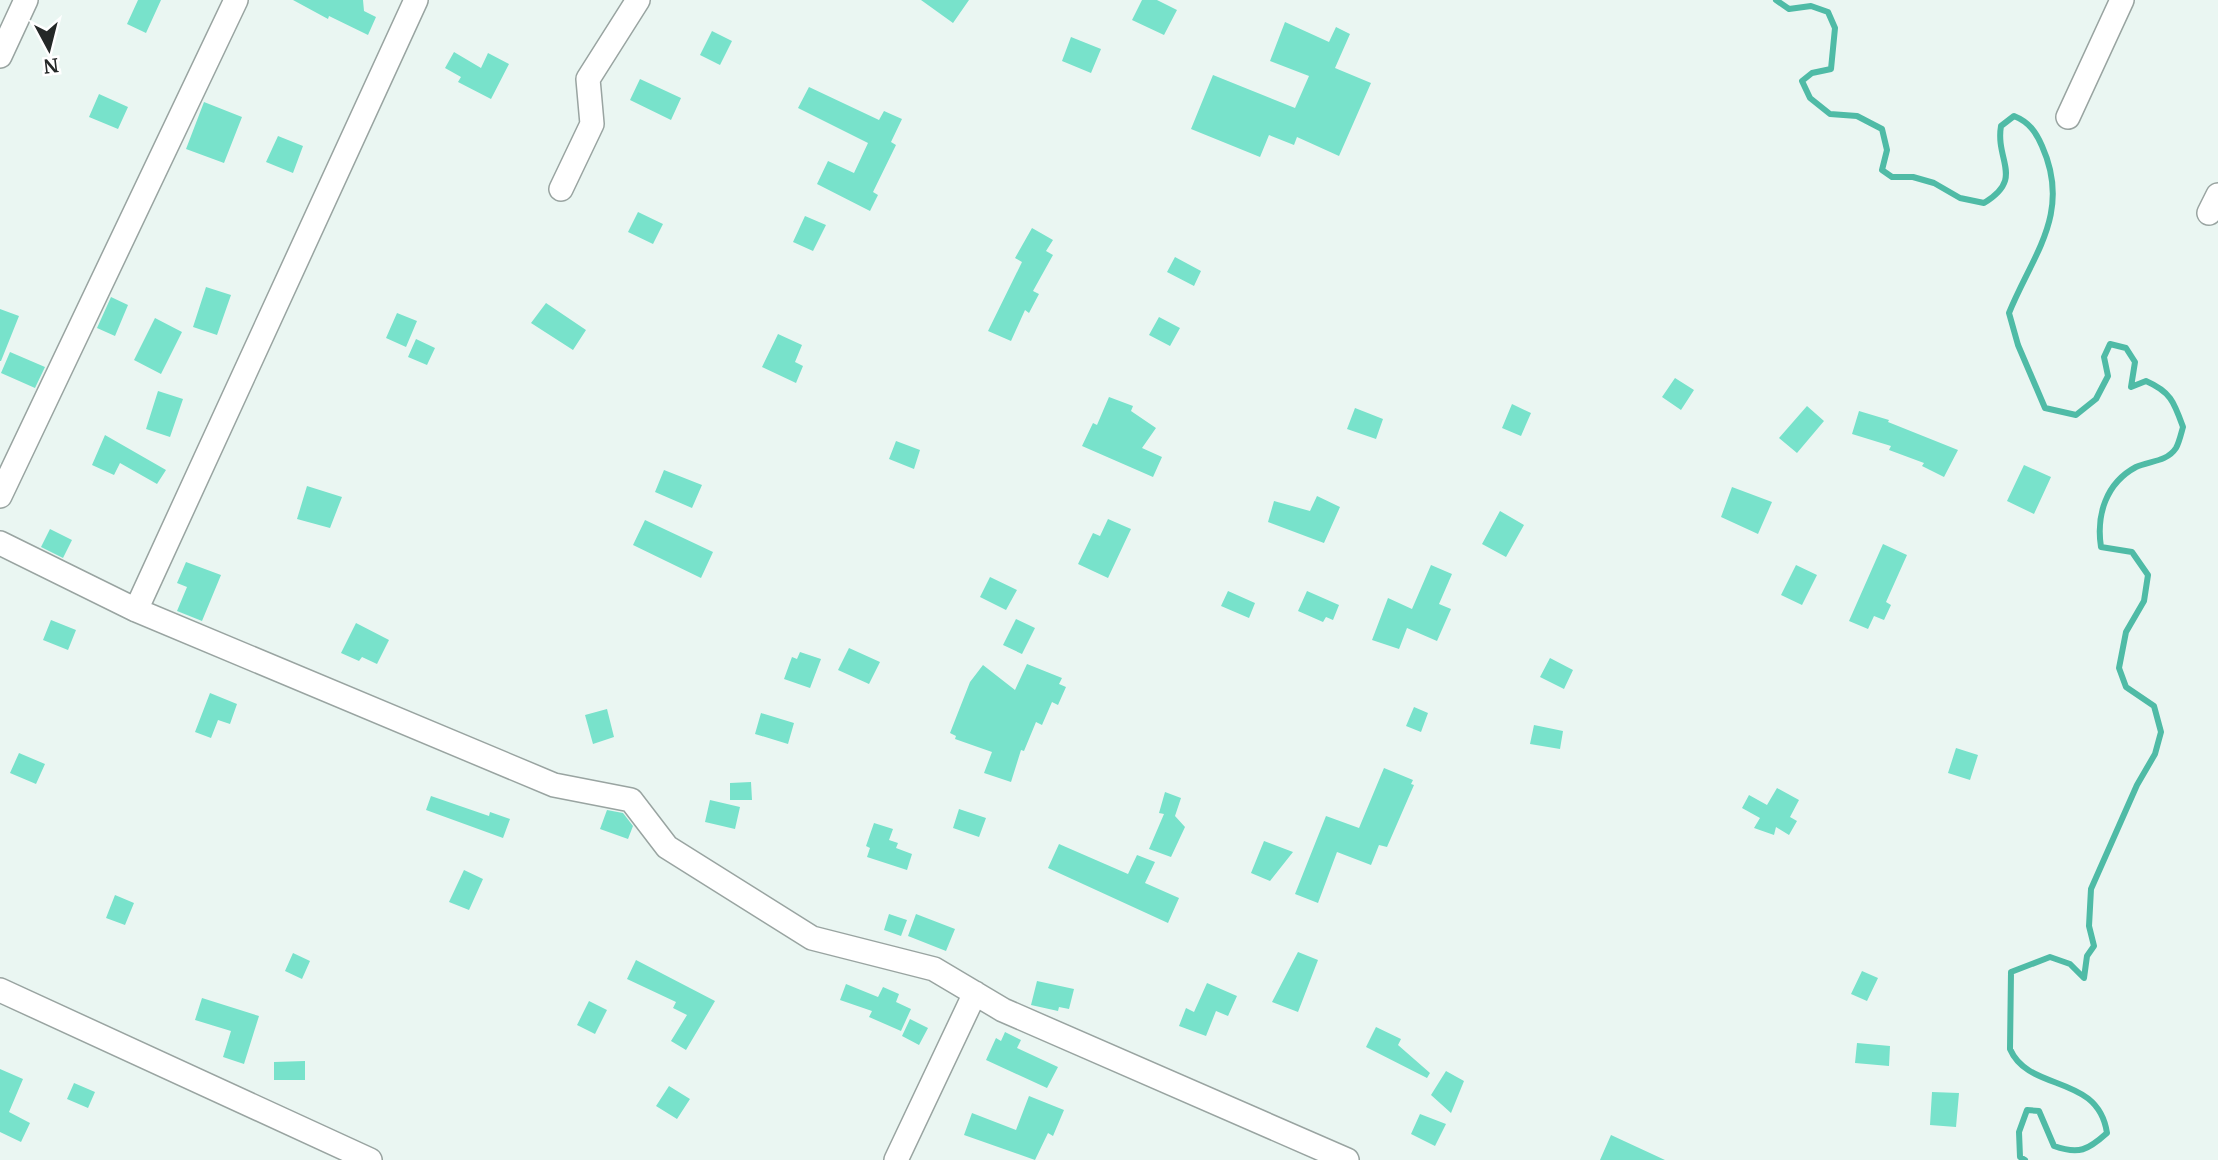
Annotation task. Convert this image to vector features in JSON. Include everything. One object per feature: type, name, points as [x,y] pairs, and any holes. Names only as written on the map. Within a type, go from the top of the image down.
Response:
[{"type":"street","points":[[0,55],[26,0]]},
{"type":"street","points":[[0,496],[236,0]]},
{"type":"street","points":[[136,610],[416,0]]},
{"type":"street","points":[[561,189],[592,124],[588,79],[638,0]]},
{"type":"street","points":[[2068,117],[2122,0]]},
{"type":"street","points":[[0,543],[136,610],[554,785],[631,800],[667,847],[812,938],[934,969],[1003,1010],[1347,1160]]},
{"type":"street","points":[[0,990],[370,1160]]},
{"type":"street","points":[[896,1160],[975,993]]},
{"type":"building","points":[[138,0],[161,0],[146,33],[127,24]]},
{"type":"building","points":[[293,0],[363,0],[364,11],[376,17],[368,35],[329,16],[328,19]]},
{"type":"building","points":[[921,0],[969,0],[953,23]]},
{"type":"building","points":[[1142,0],[1157,0],[1177,10],[1164,35],[1132,20]]},
{"type":"building","points":[[1285,22],[1329,42],[1336,27],[1350,34],[1335,68],[1371,83],[1339,156],[1297,137],[1294,145],[1269,135],[1260,157],[1191,129],[1213,75],[1295,108],[1309,76],[1270,61]]},
{"type":"building","points":[[712,31],[732,41],[720,65],[700,55]]},
{"type":"building","points":[[1071,37],[1101,49],[1091,73],[1062,61]]},
{"type":"building","points":[[454,52],[481,68],[488,53],[509,64],[491,99],[458,82],[461,77],[445,68]]},
{"type":"building","points":[[640,79],[681,98],[671,120],[630,100]]},
{"type":"building","points":[[809,87],[879,120],[884,111],[902,119],[891,142],[896,145],[873,192],[878,195],[870,211],[817,184],[828,161],[854,173],[868,143],[798,108]]},
{"type":"building","points":[[99,94],[128,107],[118,129],[89,117]]},
{"type":"building","points":[[204,102],[242,117],[224,163],[186,149]]},
{"type":"building","points":[[278,136],[303,146],[293,173],[266,162]]},
{"type":"building","points":[[638,212],[663,224],[653,244],[628,232]]},
{"type":"building","points":[[805,216],[826,225],[813,251],[793,242]]},
{"type":"building","points":[[1032,228],[1053,240],[1046,251],[1053,255],[1033,291],[1039,294],[1029,313],[1025,310],[1011,341],[988,331],[1022,262],[1015,258]]},
{"type":"building","points":[[1175,257],[1201,271],[1194,286],[1167,272]]},
{"type":"building","points":[[206,287],[231,295],[217,335],[193,327]]},
{"type":"building","points":[[111,297],[128,305],[115,336],[97,328]]},
{"type":"building","points":[[546,303],[586,330],[573,350],[531,323]]},
{"type":"building","points":[[0,309],[19,316],[1,361],[0,361]]},
{"type":"building","points":[[397,313],[417,321],[406,347],[386,338]]},
{"type":"building","points":[[1159,317],[1180,328],[1170,346],[1149,335]]},
{"type":"building","points":[[155,318],[182,332],[161,374],[134,360]]},
{"type":"building","points":[[778,334],[802,345],[795,362],[803,366],[796,383],[762,367]]},
{"type":"building","points":[[416,339],[435,348],[427,365],[408,357]]},
{"type":"building","points":[[10,352],[45,367],[35,388],[1,373]]},
{"type":"building","points":[[1675,378],[1694,390],[1681,410],[1662,397]]},
{"type":"building","points":[[158,391],[183,399],[170,437],[146,429]]},
{"type":"building","points":[[1109,397],[1133,406],[1131,411],[1156,428],[1142,448],[1162,457],[1153,477],[1082,446],[1093,423],[1097,425]]},
{"type":"building","points":[[1512,404],[1531,413],[1521,436],[1502,428]]},
{"type":"building","points":[[1807,406],[1824,421],[1797,453],[1779,438]]},
{"type":"building","points":[[1355,408],[1383,419],[1376,439],[1347,429]]},
{"type":"building","points":[[1859,411],[1889,420],[1888,422],[1958,450],[1944,477],[1922,466],[1924,463],[1889,450],[1891,446],[1852,434]]},
{"type":"building","points":[[105,435],[166,470],[157,484],[120,463],[114,475],[92,465]]},
{"type":"building","points":[[896,441],[920,450],[914,469],[889,459]]},
{"type":"building","points":[[2024,465],[2051,477],[2034,514],[2007,501]]},
{"type":"building","points":[[664,470],[702,485],[692,508],[655,492]]},
{"type":"building","points":[[307,486],[342,497],[330,528],[297,519]]},
{"type":"building","points":[[1732,487],[1772,502],[1758,534],[1721,517]]},
{"type":"building","points":[[1317,496],[1340,507],[1324,543],[1268,522],[1274,501],[1310,511]]},
{"type":"building","points":[[1500,511],[1524,525],[1506,557],[1482,544]]},
{"type":"building","points":[[1108,519],[1131,529],[1108,578],[1078,564],[1093,533],[1100,536]]},
{"type":"building","points":[[645,520],[713,552],[701,578],[633,545]]},
{"type":"building","points":[[50,529],[72,540],[63,558],[41,547]]},
{"type":"building","points":[[1883,544],[1907,555],[1886,602],[1891,605],[1884,620],[1874,616],[1868,629],[1849,621]]},
{"type":"building","points":[[186,562],[221,575],[202,621],[177,611],[187,587],[177,583]]},
{"type":"building","points":[[1431,565],[1452,574],[1439,604],[1451,609],[1437,641],[1407,628],[1399,649],[1372,640],[1388,598],[1412,609]]},
{"type":"building","points":[[1796,565],[1817,575],[1802,605],[1781,595]]},
{"type":"building","points":[[990,577],[1017,590],[1006,610],[980,597]]},
{"type":"building","points":[[1228,591],[1255,603],[1249,618],[1221,606]]},
{"type":"building","points":[[1307,591],[1339,605],[1333,620],[1326,617],[1323,622],[1298,611]]},
{"type":"building","points":[[1016,619],[1035,628],[1022,654],[1003,645]]},
{"type":"building","points":[[51,620],[76,630],[68,650],[43,640]]},
{"type":"building","points":[[356,623],[389,640],[377,664],[362,657],[359,661],[341,653]]},
{"type":"building","points":[[849,648],[880,662],[869,684],[838,670]]},
{"type":"building","points":[[800,652],[821,659],[810,688],[784,679],[792,657],[797,659]]},
{"type":"building","points":[[1550,658],[1573,670],[1564,689],[1540,677]]},
{"type":"building","points":[[1027,664],[1062,678],[1059,684],[1066,687],[1058,705],[1052,702],[1042,725],[1036,722],[1024,751],[1021,750],[1011,782],[984,773],[992,752],[955,739],[956,736],[950,733],[970,682],[983,665],[1015,690]]},
{"type":"building","points":[[210,693],[237,704],[230,724],[218,720],[211,738],[195,732]]},
{"type":"building","points":[[1414,707],[1428,713],[1421,732],[1406,726]]},
{"type":"building","points":[[607,709],[614,737],[593,744],[585,715]]},
{"type":"building","points":[[761,713],[794,723],[788,744],[755,734]]},
{"type":"building","points":[[1534,725],[1563,731],[1560,749],[1530,744]]},
{"type":"building","points":[[1956,748],[1978,755],[1970,780],[1948,773]]},
{"type":"building","points":[[19,753],[45,764],[36,784],[10,773]]},
{"type":"building","points":[[1384,768],[1413,780],[1411,784],[1414,785],[1387,847],[1379,845],[1371,865],[1337,852],[1318,903],[1295,894],[1326,816],[1359,828]]},
{"type":"building","points":[[751,782],[752,800],[730,800],[730,783]]},
{"type":"building","points":[[1777,788],[1799,800],[1790,817],[1797,821],[1789,835],[1776,827],[1774,835],[1754,828],[1760,818],[1742,808],[1749,795],[1767,805]]},
{"type":"building","points":[[1165,792],[1181,798],[1175,816],[1185,827],[1171,857],[1149,849],[1164,814],[1159,813]]},
{"type":"building","points":[[431,796],[489,816],[490,812],[510,819],[503,838],[426,810]]},
{"type":"building","points":[[710,800],[740,807],[735,829],[705,822]]},
{"type":"building","points":[[959,809],[986,818],[979,837],[953,828]]},
{"type":"building","points":[[607,810],[623,813],[633,826],[628,839],[600,829]]},
{"type":"building","points":[[874,823],[893,829],[889,840],[898,843],[896,848],[912,854],[907,870],[867,857],[870,848],[866,846]]},
{"type":"building","points":[[1264,841],[1293,852],[1270,881],[1251,873]]},
{"type":"building","points":[[1059,844],[1128,874],[1137,855],[1155,862],[1145,883],[1179,898],[1168,923],[1048,868]]},
{"type":"building","points":[[464,870],[483,879],[469,910],[449,902]]},
{"type":"building","points":[[115,895],[134,903],[125,925],[106,918]]},
{"type":"building","points":[[889,914],[907,920],[901,936],[884,930]]},
{"type":"building","points":[[916,914],[955,929],[946,951],[908,936]]},
{"type":"building","points":[[1298,952],[1318,960],[1298,1012],[1272,1002]]},
{"type":"building","points":[[293,953],[310,961],[302,979],[285,971]]},
{"type":"building","points":[[636,960],[715,1001],[686,1050],[671,1041],[687,1015],[673,1008],[676,1002],[627,979]]},
{"type":"building","points":[[1862,971],[1878,978],[1867,1001],[1851,994]]},
{"type":"building","points":[[1037,981],[1074,989],[1069,1009],[1059,1007],[1058,1011],[1031,1005]]},
{"type":"building","points":[[1207,983],[1237,996],[1228,1016],[1216,1011],[1206,1036],[1179,1026],[1186,1008],[1194,1012]]},
{"type":"building","points":[[846,984],[878,997],[883,987],[899,994],[896,1002],[911,1009],[901,1031],[869,1017],[872,1011],[840,1000]]},
{"type":"building","points":[[202,998],[259,1016],[244,1064],[223,1057],[231,1031],[195,1020]]},
{"type":"building","points":[[589,1001],[607,1010],[595,1034],[577,1025]]},
{"type":"building","points":[[910,1019],[928,1028],[919,1045],[902,1036]]},
{"type":"building","points":[[1376,1027],[1401,1039],[1398,1045],[1430,1073],[1427,1078],[1366,1047]]},
{"type":"building","points":[[1005,1032],[1021,1040],[1017,1048],[1058,1067],[1047,1088],[986,1060],[996,1038],[1001,1041]]},
{"type":"building","points":[[1857,1043],[1890,1046],[1889,1066],[1855,1063]]},
{"type":"building","points":[[305,1061],[305,1080],[274,1080],[274,1062]]},
{"type":"building","points":[[0,1069],[23,1079],[9,1112],[30,1123],[21,1142],[0,1132]]},
{"type":"building","points":[[1446,1071],[1464,1081],[1451,1113],[1431,1095]]},
{"type":"building","points":[[74,1083],[95,1092],[88,1108],[67,1099]]},
{"type":"building","points":[[669,1086],[690,1099],[677,1119],[656,1106]]},
{"type":"building","points":[[1932,1092],[1959,1093],[1956,1127],[1930,1125]]},
{"type":"building","points":[[1029,1096],[1064,1110],[1053,1136],[1048,1133],[1035,1160],[964,1135],[972,1113],[1016,1130]]},
{"type":"building","points":[[1420,1114],[1446,1124],[1435,1146],[1411,1134]]},
{"type":"building","points":[[1611,1135],[1665,1160],[1600,1160]]},
{"type":"waterway","points":[[1776,0],[1789,9],[1811,6],[1828,12],[1835,28],[1831,69],[1812,73],[1802,81],[1810,98],[1830,114],[1857,116],[1882,129],[1887,150],[1882,170],[1892,177],[1913,177],[1934,183],[1960,198],[1984,203],[1996,194],[2006,177],[2000,138],[2001,126],[2014,116],[2031,128],[2042,146],[2050,170],[2053,192],[2051,213],[2038,252],[2009,313],[2018,345],[2045,408],[2076,415],[2096,399],[2108,376],[2104,357],[2110,344],[2126,348],[2135,362],[2131,387],[2146,381],[2161,389],[2174,404],[2183,427],[2172,453],[2163,459],[2136,467],[2117,482],[2105,501],[2100,523],[2101,547],[2132,552],[2148,575],[2144,601],[2126,632],[2119,668],[2126,687],[2154,706],[2161,732],[2155,754],[2137,785],[2091,889],[2089,926],[2094,946],[2087,956],[2084,978],[2070,964],[2050,957],[2011,972],[2010,1049],[2019,1063],[2032,1072],[2091,1101],[2101,1114],[2107,1133],[2083,1149],[2063,1149],[2054,1146],[2039,1111],[2027,1110],[2019,1132],[2020,1157],[2025,1160]]}]
